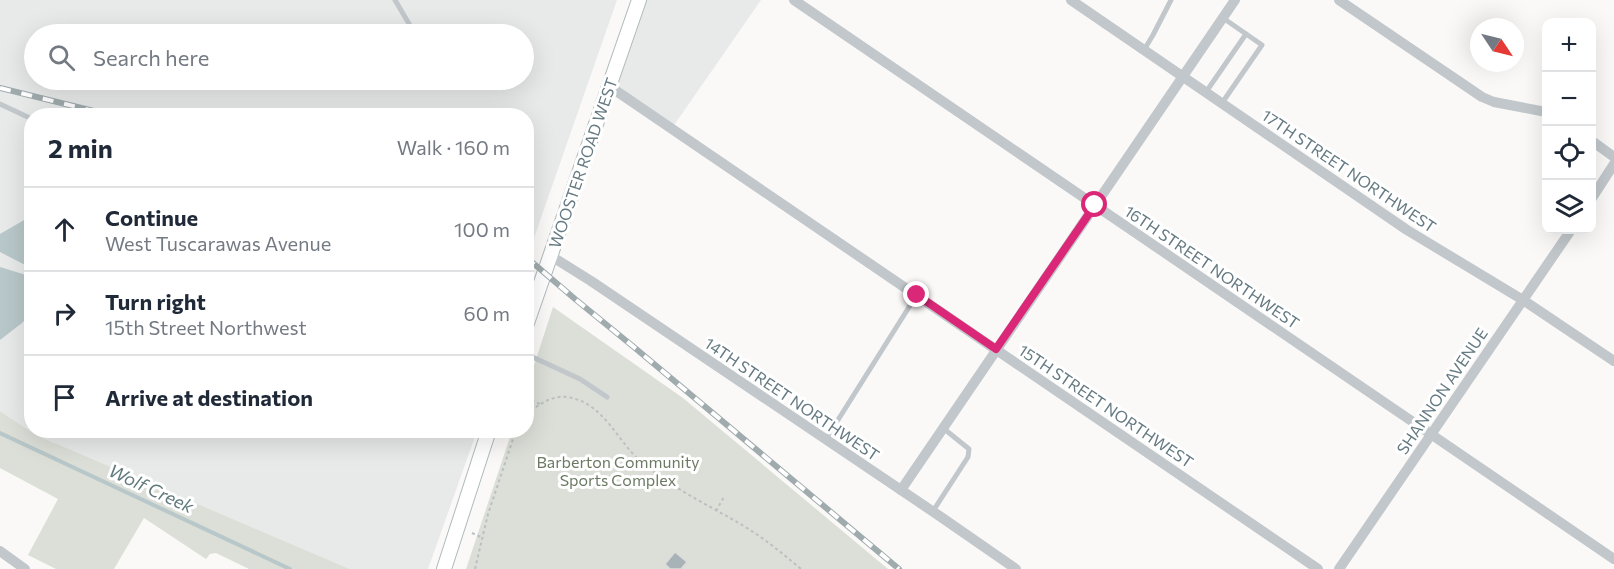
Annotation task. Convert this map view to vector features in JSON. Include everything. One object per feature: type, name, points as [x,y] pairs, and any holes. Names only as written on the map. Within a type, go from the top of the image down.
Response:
[{"type":"main road","name":"WOOSTER ROAD WEST","points":[[534,304],[639,0]]},
{"type":"main road","points":[[444,569],[486,438]]},
{"type":"street","name":"16TH STREET NORTHWEST","points":[[794,0],[1614,559]]},
{"type":"street","name":"17TH STREET NORTHWEST","points":[[1071,0],[1407,230],[1523,300],[1614,361]]},
{"type":"street","points":[[901,490],[1235,0]]},
{"type":"street","points":[[1339,0],[1482,97],[1494,102],[1542,111]]},
{"type":"street","name":"15TH STREET NORTHWEST","points":[[609,86],[1318,569]]},
{"type":"street","points":[[1596,144],[1614,157]]},
{"type":"street","points":[[1596,192],[1614,164]]},
{"type":"street","name":"SHANNON AVENUE","points":[[1339,569],[1568,234]]},
{"type":"street","name":"14TH STREET NORTHWEST","points":[[551,256],[1016,569]]},
{"type":"street","points":[[0,551],[25,569]]},
{"type":"lane","points":[[395,0],[408,24]]},
{"type":"lane","points":[[1144,50],[1171,0]]},
{"type":"lane","points":[[1222,103],[1262,45],[1223,18]]},
{"type":"lane","points":[[1206,92],[1246,34]]},
{"type":"lane","points":[[0,104],[24,115]]},
{"type":"lane","points":[[826,440],[917,295]]},
{"type":"lane","points":[[534,358],[580,379],[607,397]]},
{"type":"lane","points":[[933,512],[968,458],[969,449],[943,428]]},
{"type":"path","points":[[534,408],[547,400],[558,397],[572,397],[588,404],[613,427],[626,445],[656,474],[770,543],[801,569]]},
{"type":"path","points":[[534,401],[540,404]]},
{"type":"path","points":[[475,569],[499,478],[513,438]]},
{"type":"path","points":[[716,511],[724,497]]},
{"type":"path","points":[[472,532],[483,538]]},
{"type":"shaded area","points":[[0,0],[617,0],[534,238],[534,108],[24,108],[24,427],[0,411]]},
{"type":"shaded area","points":[[639,0],[761,0],[672,128],[609,86]]},
{"type":"shaded area","points":[[24,220],[24,264],[0,252],[0,234]]},
{"type":"shaded area","points":[[0,267],[24,274],[24,321],[0,340]]},
{"type":"shaded area","points":[[43,438],[475,438],[428,569],[350,569]]},
{"type":"green space","name":"Barberton Community Sports Complex","points":[[553,307],[683,398],[888,569],[466,569],[510,438],[534,438],[534,365]]},
{"type":"green space","points":[[0,411],[24,427],[24,438],[43,438],[350,569],[249,569],[216,553],[210,554],[206,559],[144,518],[114,569],[56,569],[28,555],[58,499],[0,468]]},
{"type":"building","points":[[675,552],[687,562],[681,569],[670,569],[665,564]]},
{"type":"waterway","name":"Wolf Creek","points":[[0,433],[290,569]]},
{"type":"railway","points":[[0,88],[81,108]]},
{"type":"railway","points":[[534,264],[899,569]]},
{"type":"route","points":[[917,295],[996,349],[1095,205]]}]
